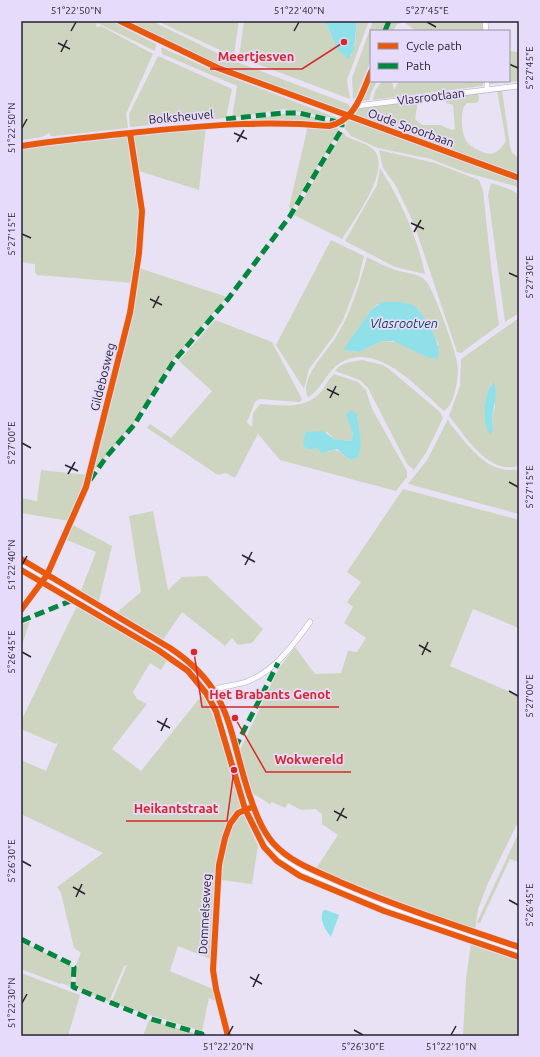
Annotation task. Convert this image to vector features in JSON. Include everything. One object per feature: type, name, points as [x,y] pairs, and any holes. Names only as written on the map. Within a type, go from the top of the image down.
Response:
[{"type":"street","points":[[486,82],[487,90]]},
{"type":"street","name":"Vlasrootlaan","points":[[348,117],[356,106],[519,86]]},
{"type":"street","points":[[21,610],[45,578],[86,487]]},
{"type":"street","points":[[21,565],[45,578],[74,598],[179,658],[197,675],[210,690],[224,720],[250,808],[260,832],[270,847],[286,862],[296,868],[391,908],[519,952]]},
{"type":"street","points":[[210,690],[244,683],[256,678],[278,663],[310,622]]},
{"type":"street","name":"Dommelseweg","points":[[228,1036],[213,970],[219,865],[225,838],[230,824],[238,813],[250,808]]},
{"type":"green space","points":[[21,21],[111,21],[156,44],[155,51],[97,23],[96,27],[101,26],[153,54],[126,114],[128,128],[55,136],[51,136],[49,133],[42,137],[21,140]]},
{"type":"green space","points":[[123,21],[152,21],[229,59],[348,104],[350,107],[348,112],[342,113],[214,65]]},
{"type":"green space","points":[[157,21],[239,21],[234,55],[231,55]]},
{"type":"green space","points":[[244,21],[325,21],[337,49],[351,56],[355,45],[357,21],[369,21],[347,80],[350,99],[239,57]]},
{"type":"green space","points":[[373,21],[387,21],[383,30],[370,30],[370,62],[356,97],[353,99],[352,78]]},
{"type":"green space","points":[[392,21],[483,21],[483,30],[415,30],[404,22],[397,24],[394,30],[388,30]]},
{"type":"green space","points":[[161,47],[212,70],[340,119],[283,109],[232,118],[237,86],[162,54]]},
{"type":"green space","points":[[510,51],[519,52],[519,81],[510,82]]},
{"type":"green space","points":[[158,56],[232,89],[226,118],[130,127],[129,114]]},
{"type":"green space","points":[[370,76],[370,82],[376,82],[369,100],[361,101]]},
{"type":"green space","points":[[381,82],[392,82],[394,90],[398,82],[484,82],[482,86],[373,100],[375,91]]},
{"type":"green space","points":[[490,82],[509,82],[490,84]]},
{"type":"green space","points":[[497,90],[502,90],[510,146],[512,153],[519,158],[519,176],[357,119],[353,115],[358,109],[366,107],[418,101],[415,119],[422,125],[440,125],[452,130],[455,129],[453,105],[446,103],[445,97],[478,93],[479,99],[477,103],[467,103],[464,106],[462,128],[464,137],[471,146],[491,154],[500,149],[506,141]]},
{"type":"green space","points":[[284,114],[323,119],[336,126],[339,131],[291,211],[289,207],[308,126],[286,125],[278,121],[225,124]]},
{"type":"green space","points":[[347,119],[519,181],[519,189],[515,186],[464,172],[431,159],[378,148],[351,136],[345,129]]},
{"type":"green space","points":[[206,126],[199,190],[139,171],[133,136],[134,133]]},
{"type":"green space","points":[[343,132],[346,136],[374,150],[378,159],[378,170],[375,182],[369,195],[342,239],[294,215]]},
{"type":"green space","points":[[126,134],[130,137],[140,202],[136,263],[133,283],[37,275],[35,272],[35,264],[21,262],[21,147]]},
{"type":"green space","points":[[379,150],[435,163],[479,180],[483,190],[499,325],[461,353],[457,352],[414,224],[396,186],[383,168]]},
{"type":"green space","points":[[380,168],[395,193],[413,232],[425,274],[395,267],[345,241],[377,185]]},
{"type":"green space","points":[[491,183],[512,190],[519,195],[519,313],[505,322],[488,195]]},
{"type":"green space","points":[[331,240],[364,256],[358,281],[343,320],[333,337],[309,369],[304,389],[276,345]]},
{"type":"green space","points":[[367,257],[395,270],[420,276],[430,287],[440,309],[458,368],[453,397],[448,408],[444,411],[410,380],[396,370],[383,362],[368,358],[354,358],[335,366],[318,389],[309,397],[307,396],[306,388],[311,373],[336,337],[346,318]],"holes":[[[378,304],[412,305],[419,310],[439,345],[382,341],[359,352],[344,350],[371,310]]]},
{"type":"green space","points":[[139,268],[227,297],[173,360],[133,424],[92,472],[135,303]]},
{"type":"green space","points":[[519,318],[519,466],[508,467],[497,465],[488,460],[470,443],[449,416],[460,386],[461,359]],"holes":[[[492,383],[495,407],[492,417],[493,427],[491,433],[486,424],[485,410],[487,394]]]},
{"type":"green space","points":[[215,320],[272,342],[302,400],[299,402],[259,399],[255,402],[247,422],[252,427],[253,413],[260,404],[291,405],[306,402],[319,394],[334,374],[358,382],[366,390],[372,409],[407,471],[407,477],[396,491],[280,460],[258,434],[235,478],[226,473],[218,475],[147,428],[150,424],[171,438],[212,391],[179,361]],"holes":[[[357,414],[360,437],[360,448],[357,458],[350,460],[337,450],[331,450],[328,452],[317,448],[309,450],[304,447],[304,443],[327,432],[334,439],[351,441],[353,433],[352,428]]]},
{"type":"green space","points":[[362,360],[383,365],[389,369],[440,412],[443,418],[426,453],[414,470],[407,464],[368,388],[360,380],[335,371],[344,364]]},
{"type":"green space","points":[[448,419],[451,425],[480,458],[498,468],[508,470],[519,469],[519,514],[408,484],[427,460]]},
{"type":"green space","points":[[41,470],[88,475],[69,521],[21,513],[21,498],[37,501]]},
{"type":"green space","points":[[403,489],[519,520],[519,628],[473,609],[450,666],[519,696],[519,820],[488,883],[478,909],[475,931],[402,906],[315,870],[338,835],[322,824],[322,814],[315,809],[301,810],[288,803],[285,808],[272,802],[270,804],[252,793],[240,750],[279,668],[295,647],[315,674],[341,673],[348,651],[357,652],[366,638],[344,623],[353,607],[347,602],[361,582],[347,572]]},
{"type":"green space","points":[[153,511],[168,590],[182,577],[207,576],[263,629],[252,643],[238,645],[232,638],[225,646],[182,612],[163,640],[115,614],[141,592],[129,516]]},
{"type":"green space","points":[[73,525],[112,546],[98,605],[80,593],[96,552],[67,540]]},
{"type":"green space","points":[[77,606],[167,660],[161,670],[150,663],[133,692],[137,699],[147,704],[112,749],[141,771],[203,694],[215,722],[241,807],[231,820],[218,857],[213,900],[211,959],[178,946],[170,971],[213,989],[216,1001],[209,998],[202,1031],[111,1003],[127,965],[124,966],[109,1002],[76,988],[75,967],[81,953],[74,948],[61,893],[57,887],[103,853],[21,814],[21,760],[46,771],[59,740],[56,744],[21,729],[21,721]]},
{"type":"green space","points":[[30,621],[21,648],[21,625]]},
{"type":"green space","points":[[243,814],[258,846],[252,884],[221,880],[223,853],[228,835],[236,820]]},
{"type":"green space","points":[[519,832],[519,862],[510,859],[480,923],[477,922]]},
{"type":"green space","points":[[21,941],[71,965],[72,976],[69,986],[21,969]]},
{"type":"green space","points":[[471,943],[519,959],[519,1036],[463,1036],[466,979]]},
{"type":"green space","points":[[21,973],[80,995],[68,1036],[21,1036]]},
{"type":"green space","points":[[149,1020],[201,1035],[143,1036]]},
{"type":"water","points":[[325,21],[357,21],[354,50],[348,59],[337,49]]},
{"type":"water","name":"Vlasrootven","points":[[382,302],[406,303],[413,305],[417,309],[427,322],[436,339],[439,354],[437,359],[427,357],[393,341],[382,341],[359,352],[343,350],[371,310]]},
{"type":"water","points":[[494,382],[496,395],[492,417],[493,431],[491,434],[485,424],[484,416],[488,392]]},
{"type":"water","points":[[350,410],[357,414],[360,431],[361,448],[357,458],[350,460],[337,449],[322,453],[317,448],[309,450],[304,447],[303,440],[306,432],[323,431],[334,439],[351,441],[353,433],[346,415]]},
{"type":"water","points":[[326,910],[339,915],[331,937],[322,921],[323,911]]},
{"type":"marked path","points":[[385,30],[389,21]]},
{"type":"marked path","points":[[226,119],[283,113],[299,113],[338,122]]},
{"type":"marked path","points":[[90,480],[107,456],[134,425],[174,361],[228,299],[290,216],[342,129],[342,122]]},
{"type":"marked path","points":[[21,621],[73,600]]},
{"type":"marked path","points":[[235,748],[278,663]]},
{"type":"marked path","points":[[21,939],[71,964],[74,967],[73,987],[148,1018],[202,1034],[202,1036]]},
{"type":"cycle path","name":"Oude Spoorbaan","points":[[120,21],[218,68],[519,178]]},
{"type":"cycle path","name":"Bolksheuvel","points":[[21,146],[155,130],[205,126],[253,124],[303,124],[329,126],[338,123],[351,112],[361,97],[370,74]]},
{"type":"cycle path","name":"Gildebosweg","points":[[21,610],[47,575],[86,487],[130,313],[139,253],[142,211],[130,133]]},
{"type":"cycle path","points":[[21,559],[170,648],[190,663],[206,679],[217,695],[225,712],[249,794],[259,820],[265,832],[280,850],[313,870],[384,900],[519,947]]},
{"type":"cycle path","points":[[21,570],[158,650],[188,671],[206,693],[216,711],[245,809],[264,847],[277,861],[300,876],[384,911],[519,957]]},
{"type":"cycle path","points":[[228,1036],[216,989],[213,970],[219,865],[225,838],[230,824],[238,813],[250,808]]},
{"type":"place","name":"Meertjesven","points":[[344,42]]},
{"type":"place","name":"Het Brabants Genot","points":[[194,652]]},
{"type":"place","name":"Wokwereld","points":[[235,718]]},
{"type":"place","name":"Heikantstraat","points":[[234,770]]}]
